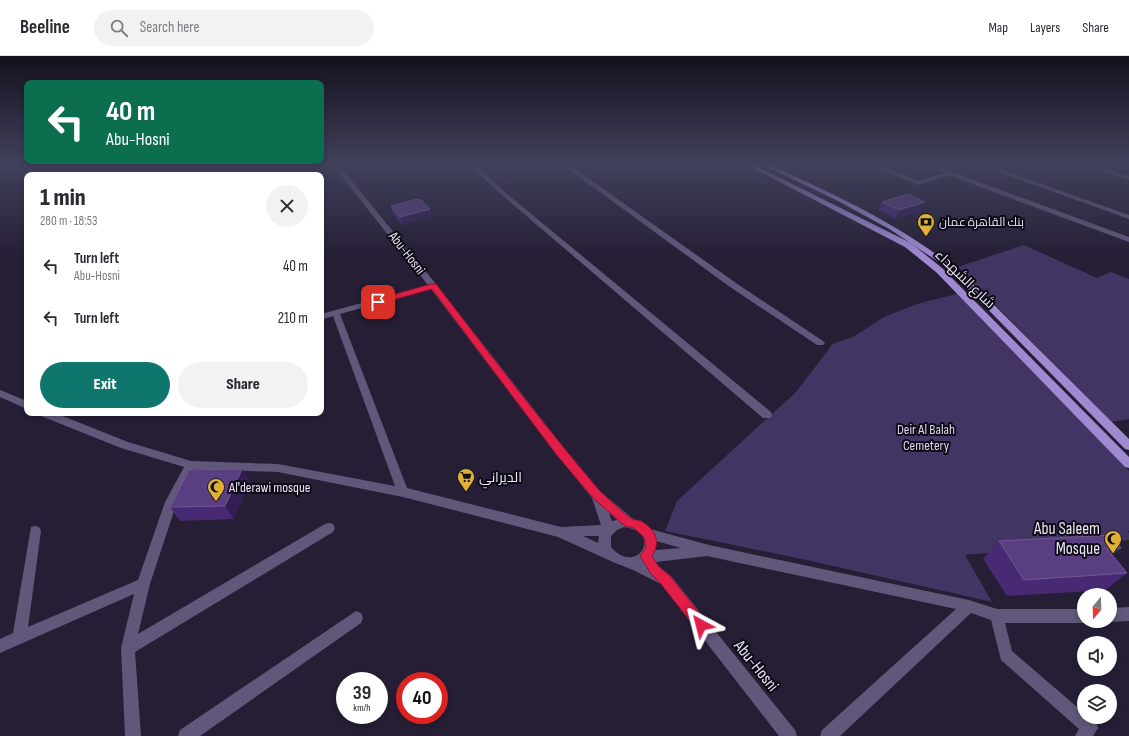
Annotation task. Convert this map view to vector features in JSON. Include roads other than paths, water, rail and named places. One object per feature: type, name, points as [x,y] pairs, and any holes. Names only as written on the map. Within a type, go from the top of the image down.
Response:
[{"type":"main road","name":"شارع الشهداء","points":[[811,195],[875,226],[908,245],[944,275],[1129,464]]},
{"type":"main road","name":"شارع الشهداء","points":[[828,195],[879,219],[917,241],[933,254],[965,281],[1129,446]]},
{"type":"street","name":"Abu-Hosni","points":[[360,195],[433,286],[560,451],[597,495],[629,523],[637,524],[648,534],[709,551]]},
{"type":"street","points":[[505,195],[767,415]]},
{"type":"street","points":[[607,195],[733,285],[820,343]]},
{"type":"street","points":[[1007,195],[1129,240]]},
{"type":"street","points":[[1066,195],[1129,217]]},
{"type":"street","points":[[324,316],[433,286]]},
{"type":"street","points":[[336,314],[403,492]]},
{"type":"street","points":[[0,393],[24,403]]},
{"type":"street","points":[[52,416],[125,445],[191,466],[278,468],[403,492],[560,532],[610,554]]},
{"type":"street","points":[[132,736],[128,648],[143,584],[171,502],[191,466]]},
{"type":"street","name":"Abu-Hosni","points":[[597,495],[609,530],[604,541],[610,554],[615,559],[630,563],[666,580]]},
{"type":"street","points":[[560,532],[609,530],[621,523],[629,523]]},
{"type":"street","points":[[128,648],[329,528]]},
{"type":"street","points":[[19,638],[35,531]]},
{"type":"street","points":[[630,563],[637,562],[646,556],[651,547],[651,540],[648,534]]},
{"type":"street","points":[[646,556],[709,551],[969,606],[997,616],[1077,616]]},
{"type":"street","name":"Abu-Hosni","points":[[646,556],[655,571],[666,580],[789,736]]},
{"type":"street","points":[[0,646],[143,584]]},
{"type":"street","points":[[828,736],[969,606]]},
{"type":"street","points":[[1117,615],[1129,614]]},
{"type":"street","points":[[997,616],[1006,655],[1090,728],[1083,736]]},
{"type":"street","points":[[186,736],[356,618]]},
{"type":"place","name":"بنك القاهرة عمان","points":[[926,237]]},
{"type":"place","name":"الديراني","points":[[466,492]]},
{"type":"place","name":"Al'derawi mosque","points":[[216,502]]},
{"type":"place","name":"Abu Saleem Mosque","points":[[1113,554]]},
{"type":"park label","name":"Deir Al Balah Cemetery","points":[[926,438]]}]
